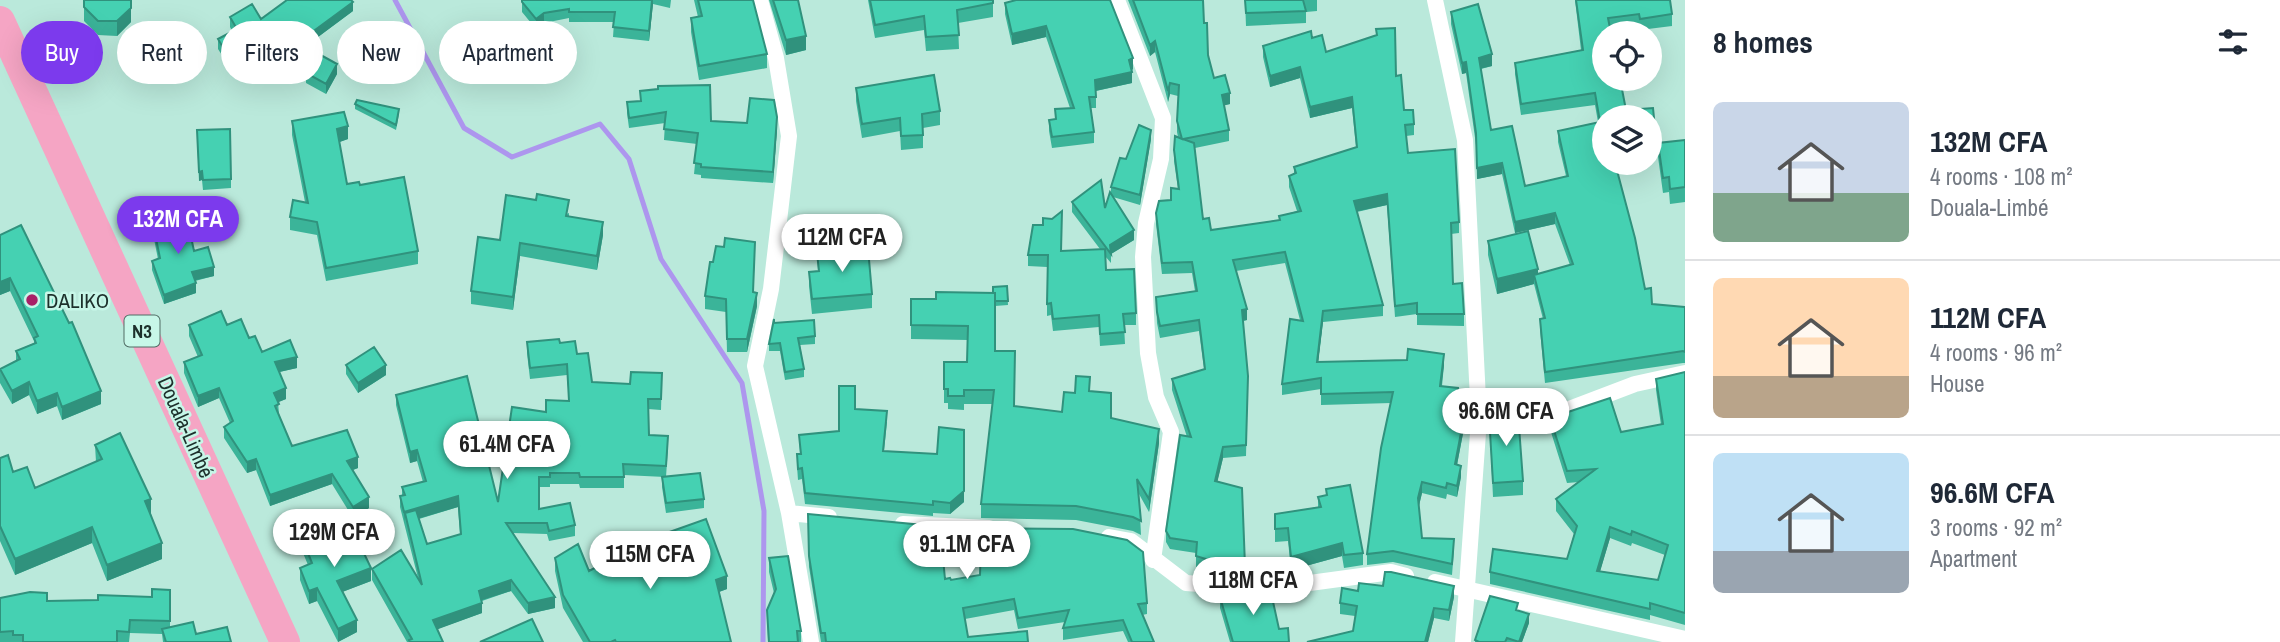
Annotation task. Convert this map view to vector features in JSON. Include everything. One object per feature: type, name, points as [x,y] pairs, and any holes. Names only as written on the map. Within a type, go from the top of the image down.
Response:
[{"type":"highway","name":"Douala-Limbé","points":[[0,20],[285,642]]},
{"type":"street","points":[[760,0],[776,58],[789,136],[771,289],[755,366],[789,513],[811,642]]},
{"type":"street","points":[[1117,0],[1163,118],[1161,159],[1146,223],[1143,257],[1148,353],[1156,397],[1171,432],[1153,560]]},
{"type":"street","points":[[1435,0],[1446,63],[1465,140],[1479,419],[1463,642]]},
{"type":"street","points":[[1479,419],[1564,411],[1635,384],[1685,373]]},
{"type":"street","points":[[789,513],[842,518]]},
{"type":"street","points":[[882,522],[1011,529]]},
{"type":"street","points":[[1097,534],[1130,541],[1186,583],[1265,589],[1391,572],[1685,639]]},
{"type":"building","points":[[84,0],[131,0],[131,8],[117,21],[98,21],[84,7]]},
{"type":"building","points":[[287,0],[353,2],[323,24],[323,21],[232,21],[230,17],[252,4],[261,19]]},
{"type":"building","points":[[522,0],[652,0],[649,31],[613,27],[615,12],[569,12],[569,9],[544,13],[536,19]]},
{"type":"building","points":[[698,0],[753,0],[767,54],[699,66],[691,18],[702,16]]},
{"type":"building","points":[[773,0],[798,0],[806,36],[786,40]]},
{"type":"building","points":[[870,0],[993,0],[993,3],[957,10],[959,35],[926,37],[924,16],[875,25]]},
{"type":"building","points":[[1016,0],[1110,0],[1133,58],[1129,60],[1132,72],[1095,80],[1096,97],[1089,97],[1094,132],[1052,137],[1049,120],[1056,119],[1055,109],[1074,108],[1046,26],[1012,34],[1005,3]]},
{"type":"building","points":[[1133,0],[1203,0],[1208,55],[1214,78],[1225,75],[1230,93],[1222,95],[1229,130],[1183,139],[1194,143],[1203,219],[1209,218],[1211,230],[1280,220],[1279,216],[1301,211],[1289,176],[1296,173],[1294,167],[1357,147],[1352,97],[1310,107],[1300,67],[1270,76],[1263,46],[1311,31],[1312,38],[1322,35],[1326,52],[1377,35],[1376,29],[1395,28],[1396,76],[1401,75],[1404,110],[1413,110],[1414,124],[1405,125],[1408,153],[1455,149],[1459,222],[1451,223],[1453,284],[1462,283],[1464,314],[1417,314],[1417,303],[1395,306],[1387,194],[1354,201],[1383,305],[1323,311],[1317,362],[1407,360],[1408,349],[1444,354],[1440,386],[1458,388],[1456,410],[1465,412],[1455,464],[1461,466],[1457,486],[1447,483],[1446,488],[1422,482],[1418,498],[1422,538],[1454,539],[1452,564],[1393,551],[1367,554],[1381,448],[1393,392],[1321,394],[1321,378],[1282,384],[1290,319],[1303,321],[1285,252],[1233,260],[1247,309],[1242,310],[1248,376],[1246,445],[1223,447],[1215,481],[1242,488],[1245,566],[1222,564],[1196,556],[1197,542],[1170,538],[1166,531],[1180,435],[1191,437],[1172,379],[1205,369],[1199,320],[1160,326],[1157,312],[1156,297],[1197,291],[1192,262],[1162,263],[1156,213],[1159,201],[1171,200],[1171,188],[1179,189],[1174,150],[1175,136],[1182,139],[1177,121],[1179,85],[1170,83],[1168,91],[1155,41],[1150,45]]},
{"type":"building","points":[[1245,0],[1303,0],[1306,11],[1246,13]]},
{"type":"building","points":[[1576,0],[1670,0],[1672,14],[1640,19],[1639,14],[1608,18],[1609,21],[1592,21],[1592,91],[1622,91],[1625,105],[1597,105],[1595,93],[1521,104],[1515,63],[1583,50]]},
{"type":"building","points":[[1478,4],[1492,54],[1479,58],[1491,130],[1512,126],[1525,186],[1568,176],[1558,131],[1592,124],[1592,175],[1618,175],[1645,289],[1651,288],[1652,304],[1685,307],[1685,352],[1545,372],[1540,319],[1545,318],[1534,275],[1573,264],[1555,213],[1515,222],[1502,163],[1477,168],[1476,133],[1466,62],[1462,63],[1451,12]]},
{"type":"building","points":[[323,56],[337,64],[326,84],[323,82]]},
{"type":"building","points":[[934,75],[940,111],[922,114],[923,135],[901,136],[900,118],[862,124],[856,88]]},
{"type":"building","points":[[710,85],[711,121],[747,123],[750,98],[774,100],[777,117],[773,172],[701,167],[701,164],[694,163],[698,133],[664,129],[666,112],[629,118],[627,102],[641,101],[640,91],[658,89],[658,86]]},
{"type":"building","points":[[357,100],[399,109],[396,125],[355,104]]},
{"type":"building","points":[[344,112],[348,126],[337,129],[347,184],[359,182],[360,185],[404,177],[418,251],[326,268],[317,222],[290,217],[293,200],[308,203],[292,121]]},
{"type":"building","points":[[1139,125],[1151,130],[1140,195],[1111,187],[1120,158],[1126,159]]},
{"type":"building","points":[[230,129],[231,179],[203,180],[202,171],[199,172],[197,130]]},
{"type":"building","points":[[1685,140],[1685,187],[1670,189],[1669,177],[1663,178],[1662,143]]},
{"type":"building","points":[[1101,180],[1105,208],[1110,192],[1134,230],[1110,245],[1111,254],[1072,202]]},
{"type":"building","points":[[537,194],[569,200],[566,216],[603,222],[597,256],[520,243],[513,297],[471,291],[478,237],[500,240],[506,195],[536,200]]},
{"type":"building","points":[[1062,211],[1061,251],[1105,249],[1106,270],[1134,269],[1136,313],[1123,314],[1125,332],[1100,334],[1099,315],[1053,319],[1051,303],[1047,304],[1048,255],[1028,255],[1033,225],[1043,225],[1043,218],[1052,219]]},
{"type":"building","points":[[187,218],[194,251],[208,247],[214,267],[192,272],[196,283],[164,295],[152,261],[160,258],[153,224]]},
{"type":"building","points":[[21,225],[69,323],[72,322],[101,391],[62,407],[57,393],[37,401],[29,382],[12,391],[0,369],[20,359],[16,351],[36,343],[34,338],[38,336],[10,278],[0,282],[0,235]]},
{"type":"building","points":[[1528,231],[1538,269],[1497,279],[1488,241]]},
{"type":"building","points":[[725,238],[755,242],[753,292],[757,293],[747,339],[727,339],[726,299],[705,296],[710,262],[713,262],[716,246],[724,247]]},
{"type":"building","points":[[868,248],[872,294],[812,299],[809,272],[819,271],[817,253]]},
{"type":"building","points":[[1007,286],[1008,301],[995,301],[993,287]]},
{"type":"building","points":[[936,292],[995,293],[995,351],[1015,351],[1014,406],[1062,412],[1064,392],[1075,393],[1076,376],[1090,377],[1089,391],[1111,393],[1111,418],[1159,429],[1149,499],[1137,479],[1141,521],[1076,506],[981,504],[994,390],[964,390],[964,396],[948,396],[948,389],[944,389],[944,362],[967,362],[968,326],[911,325],[911,299],[936,299]]},
{"type":"building","points":[[221,311],[227,325],[241,319],[249,338],[255,336],[262,352],[290,340],[297,357],[275,362],[286,388],[274,393],[279,404],[275,406],[292,446],[347,430],[358,457],[347,461],[369,497],[353,507],[332,474],[270,495],[256,459],[247,462],[224,427],[233,421],[219,388],[198,396],[184,362],[202,355],[189,325]]},
{"type":"building","points":[[774,319],[774,323],[814,320],[815,336],[798,338],[804,369],[785,372],[780,343],[769,344]]},
{"type":"building","points":[[559,339],[560,343],[575,341],[577,354],[588,353],[592,382],[630,384],[631,372],[662,373],[661,399],[648,399],[649,435],[668,436],[666,466],[623,464],[624,477],[580,477],[579,473],[550,473],[550,477],[539,477],[539,509],[570,503],[575,525],[549,531],[547,523],[506,523],[555,597],[528,603],[511,580],[479,591],[482,603],[433,620],[443,642],[410,642],[412,639],[372,569],[401,550],[422,585],[405,513],[416,510],[427,544],[461,534],[458,496],[404,512],[400,496],[405,495],[402,487],[426,481],[417,450],[410,452],[396,395],[467,376],[498,502],[512,407],[546,412],[546,400],[569,401],[567,364],[530,368],[527,342]]},
{"type":"building","points":[[374,347],[386,365],[358,383],[346,365]]},
{"type":"building","points":[[1685,372],[1685,613],[1650,603],[1650,609],[1490,572],[1493,549],[1567,559],[1577,526],[1556,499],[1596,469],[1567,471],[1550,418],[1610,398],[1621,432],[1663,424],[1656,379]],"holes":[[[1610,527],[1631,535],[1632,531],[1668,545],[1658,580],[1597,571]]]},
{"type":"building","points":[[839,386],[855,386],[855,409],[887,411],[883,451],[937,454],[939,427],[964,430],[964,491],[950,503],[933,501],[933,505],[805,493],[802,468],[798,469],[797,454],[801,454],[799,435],[839,431]]},
{"type":"building","points":[[1518,413],[1523,481],[1493,483],[1489,415]]},
{"type":"building","points":[[120,433],[151,499],[145,501],[162,543],[107,565],[92,527],[15,559],[0,526],[0,458],[8,455],[13,472],[27,467],[35,488],[102,459],[95,445]]},
{"type":"building","points":[[700,473],[704,499],[666,503],[662,477]]},
{"type":"building","points":[[1350,485],[1363,553],[1344,555],[1342,543],[1291,557],[1288,528],[1275,529],[1275,514],[1321,507],[1318,497],[1327,495],[1326,489]]},
{"type":"building","points":[[808,514],[923,525],[924,538],[941,537],[945,579],[951,580],[980,575],[981,542],[966,539],[967,528],[1073,529],[1127,540],[1143,552],[1147,603],[1138,604],[1154,642],[1132,642],[1123,620],[1063,628],[1069,610],[1018,618],[1014,599],[963,608],[968,637],[1027,631],[1028,642],[826,642],[825,633],[821,633],[809,556]]},
{"type":"building","points":[[706,519],[727,576],[716,580],[731,642],[590,642],[563,595],[555,558],[578,544],[589,571],[647,540]]},
{"type":"building","points":[[350,524],[371,568],[337,581],[357,620],[338,629],[317,588],[309,591],[300,568],[312,563],[303,541]]},
{"type":"building","points":[[788,556],[801,631],[797,631],[798,642],[769,642],[767,610],[776,589],[769,558]]},
{"type":"building","points":[[1385,572],[1454,586],[1449,610],[1434,608],[1425,642],[1307,642],[1353,631],[1357,606],[1340,603],[1342,588],[1358,591],[1359,583],[1383,586]]},
{"type":"building","points":[[1254,588],[1254,591],[1270,588],[1279,629],[1288,628],[1289,642],[1233,642],[1220,597],[1229,596],[1228,591]]},
{"type":"building","points":[[152,589],[170,590],[170,621],[130,620],[129,632],[117,631],[117,642],[23,642],[23,635],[13,635],[13,631],[0,632],[0,598],[30,592],[47,593],[47,601],[98,600],[98,595],[152,597]]},
{"type":"building","points":[[1490,596],[1518,603],[1516,610],[1529,614],[1519,642],[1507,638],[1505,642],[1475,640]]},
{"type":"building","points":[[532,619],[543,642],[480,642]]},
{"type":"building","points":[[193,622],[196,634],[227,627],[231,642],[166,642],[162,629]]},
{"type":"waterway","points":[[395,0],[464,128],[512,157],[600,124],[629,159],[661,259],[742,383],[764,511],[763,642]]},
{"type":"place","name":"DALIKO","points":[[32,300]]}]
